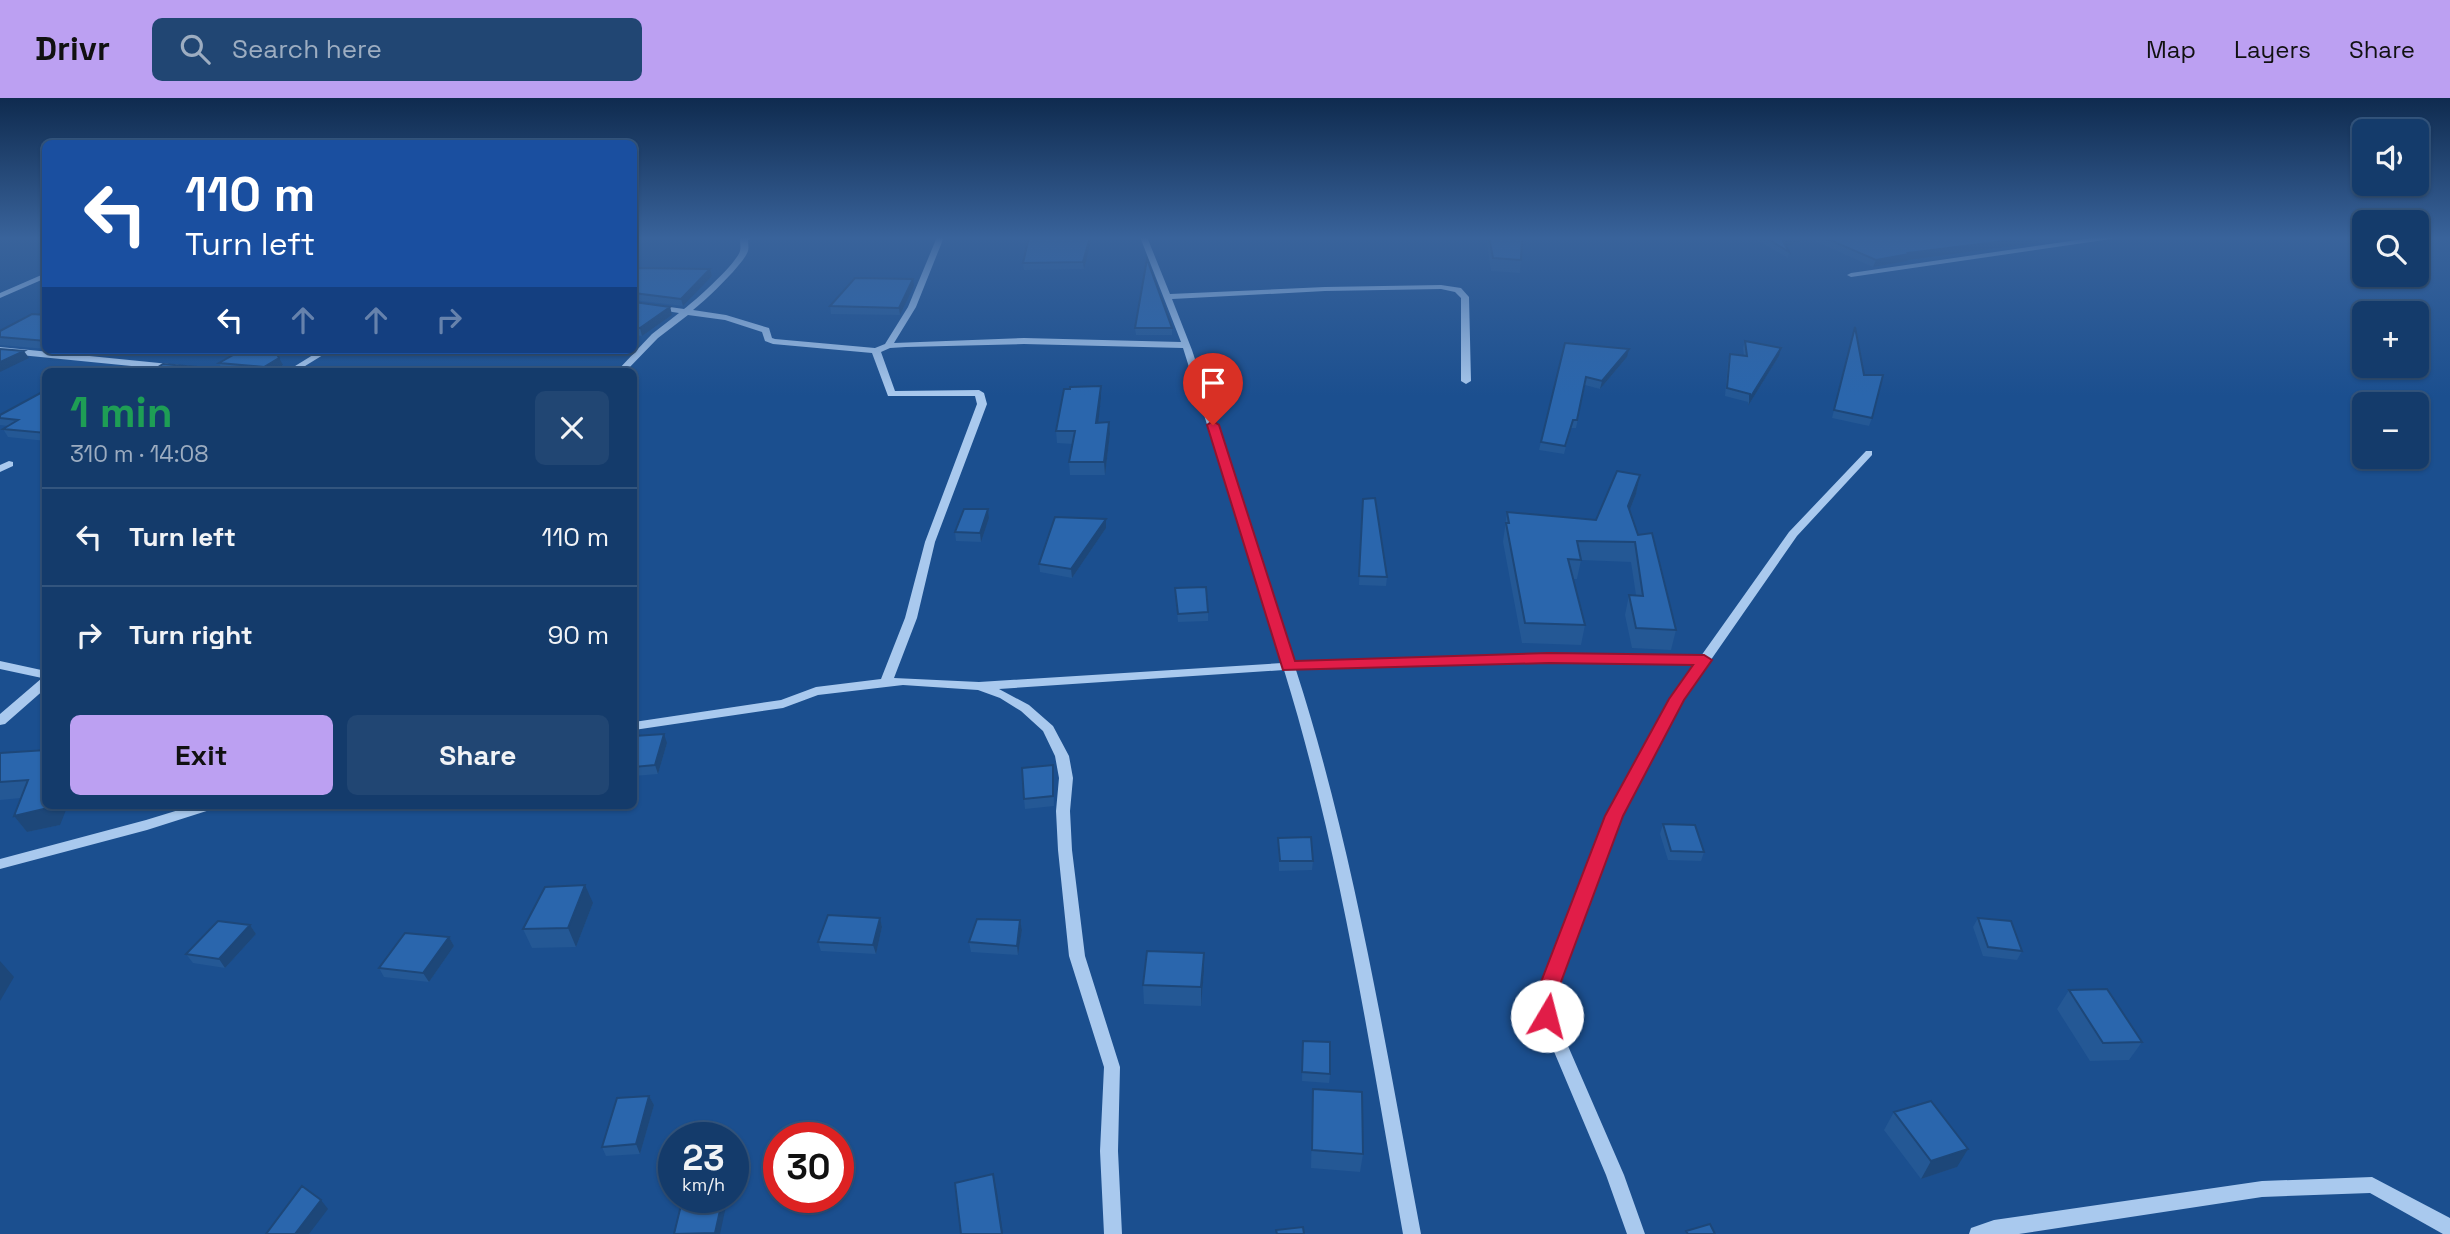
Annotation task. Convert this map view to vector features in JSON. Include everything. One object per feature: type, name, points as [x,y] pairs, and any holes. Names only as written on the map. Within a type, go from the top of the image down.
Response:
[{"type":"street","points":[[624,368],[710,290]]},
{"type":"street","points":[[888,346],[912,307],[919,290]]},
{"type":"street","points":[[1164,290],[1186,345],[1311,736],[1352,905],[1412,1234]]},
{"type":"street","points":[[1167,297],[1305,290]]},
{"type":"street","points":[[1458,290],[1465,298],[1466,381]]},
{"type":"street","points":[[637,305],[726,318],[766,330],[768,339],[772,341],[876,351],[888,346],[1024,341],[1186,345]]},
{"type":"street","points":[[0,350],[179,368]]},
{"type":"street","points":[[876,351],[891,394],[979,393],[982,404],[930,542],[911,618],[886,682]]},
{"type":"street","points":[[296,368],[320,354]]},
{"type":"street","points":[[1636,1234],[1606,1152],[1547,1016],[1551,982],[1614,816],[1677,699],[1793,534],[1869,453]]},
{"type":"street","points":[[0,462],[9,464],[0,469]]},
{"type":"street","points":[[637,726],[783,704],[817,691],[886,682],[943,682],[979,686],[1289,666],[1549,658],[1704,660]]},
{"type":"street","points":[[0,665],[42,674]]},
{"type":"street","points":[[0,721],[42,684]]},
{"type":"street","points":[[979,686],[1004,695],[1025,708],[1048,729],[1062,756],[1066,778],[1063,811],[1065,850],[1077,956],[1112,1067],[1109,1151],[1113,1234]]},
{"type":"street","points":[[0,864],[198,809]]},
{"type":"street","points":[[1978,1234],[1994,1229],[2262,1189],[2372,1185],[2450,1228]]},
{"type":"building","points":[[637,290],[690,290],[681,299],[637,293]]},
{"type":"building","points":[[844,290],[908,290],[899,308],[830,306]]},
{"type":"building","points":[[1142,290],[1158,290],[1172,328],[1135,328]]},
{"type":"building","points":[[637,302],[670,307],[637,328]]},
{"type":"building","points":[[32,314],[42,315],[42,341],[0,337],[0,331]]},
{"type":"building","points":[[1855,327],[1864,375],[1883,375],[1872,418],[1834,410]]},
{"type":"building","points":[[1745,341],[1781,348],[1750,398],[1750,394],[1727,388],[1730,354],[1747,356]]},
{"type":"building","points":[[1565,343],[1629,349],[1602,381],[1586,377],[1577,420],[1573,420],[1565,446],[1541,442]]},
{"type":"building","points":[[0,349],[24,351],[0,362]]},
{"type":"building","points":[[235,354],[277,354],[279,358],[264,367],[219,363]]},
{"type":"building","points":[[163,364],[209,368],[157,368]]},
{"type":"building","points":[[1101,386],[1096,423],[1109,422],[1104,462],[1069,462],[1075,431],[1056,431],[1064,389]]},
{"type":"building","points":[[42,392],[42,433],[3,429],[18,420],[0,418],[0,415]]},
{"type":"building","points":[[1617,471],[1640,475],[1628,506],[1638,535],[1652,533],[1676,630],[1636,628],[1629,595],[1643,596],[1635,542],[1577,541],[1581,560],[1568,559],[1585,625],[1525,623],[1506,523],[1509,523],[1507,512],[1596,520]]},
{"type":"building","points":[[1375,498],[1387,577],[1359,576],[1363,499]]},
{"type":"building","points":[[964,509],[988,509],[980,533],[955,532]]},
{"type":"building","points":[[1055,517],[1106,519],[1071,569],[1039,564]]},
{"type":"building","points":[[1206,587],[1208,612],[1178,614],[1175,588]]},
{"type":"building","points":[[664,734],[655,765],[637,767],[637,736]]},
{"type":"building","points":[[42,750],[44,809],[14,816],[28,780],[0,782],[0,753]]},
{"type":"building","points":[[1053,765],[1053,796],[1024,799],[1022,768]]},
{"type":"building","points":[[1663,824],[1695,825],[1704,852],[1671,851]]},
{"type":"building","points":[[1311,837],[1313,861],[1280,861],[1278,838]]},
{"type":"building","points":[[585,885],[568,928],[523,929],[545,887]]},
{"type":"building","points":[[828,915],[880,918],[873,945],[818,942]]},
{"type":"building","points":[[1978,918],[2011,921],[2022,951],[1988,947]]},
{"type":"building","points":[[977,919],[1020,920],[1017,946],[969,942]]},
{"type":"building","points":[[218,921],[250,925],[219,959],[186,954]]},
{"type":"building","points":[[405,933],[449,937],[423,973],[379,968]]},
{"type":"building","points":[[1147,951],[1204,953],[1201,987],[1143,985]]},
{"type":"building","points":[[2107,989],[2142,1042],[2103,1043],[2069,990]]},
{"type":"building","points":[[1303,1041],[1330,1042],[1330,1074],[1302,1072]]},
{"type":"building","points":[[1313,1089],[1362,1092],[1363,1154],[1312,1150]]},
{"type":"building","points":[[649,1096],[636,1144],[602,1147],[617,1098]]},
{"type":"building","points":[[1931,1101],[1968,1149],[1931,1161],[1894,1112]]},
{"type":"building","points":[[993,1174],[1002,1234],[961,1234],[955,1183]]},
{"type":"building","points":[[302,1186],[321,1200],[295,1234],[266,1234]]},
{"type":"building","points":[[679,1213],[719,1213],[715,1233],[674,1234]]},
{"type":"building","points":[[1710,1224],[1715,1234],[1688,1234],[1686,1231]]},
{"type":"building","points":[[1303,1227],[1304,1234],[1277,1234],[1276,1230]]},
{"type":"route","points":[[1213,425],[1289,666],[1549,658],[1704,660],[1677,699],[1614,816],[1551,982],[1547,1016]]}]
